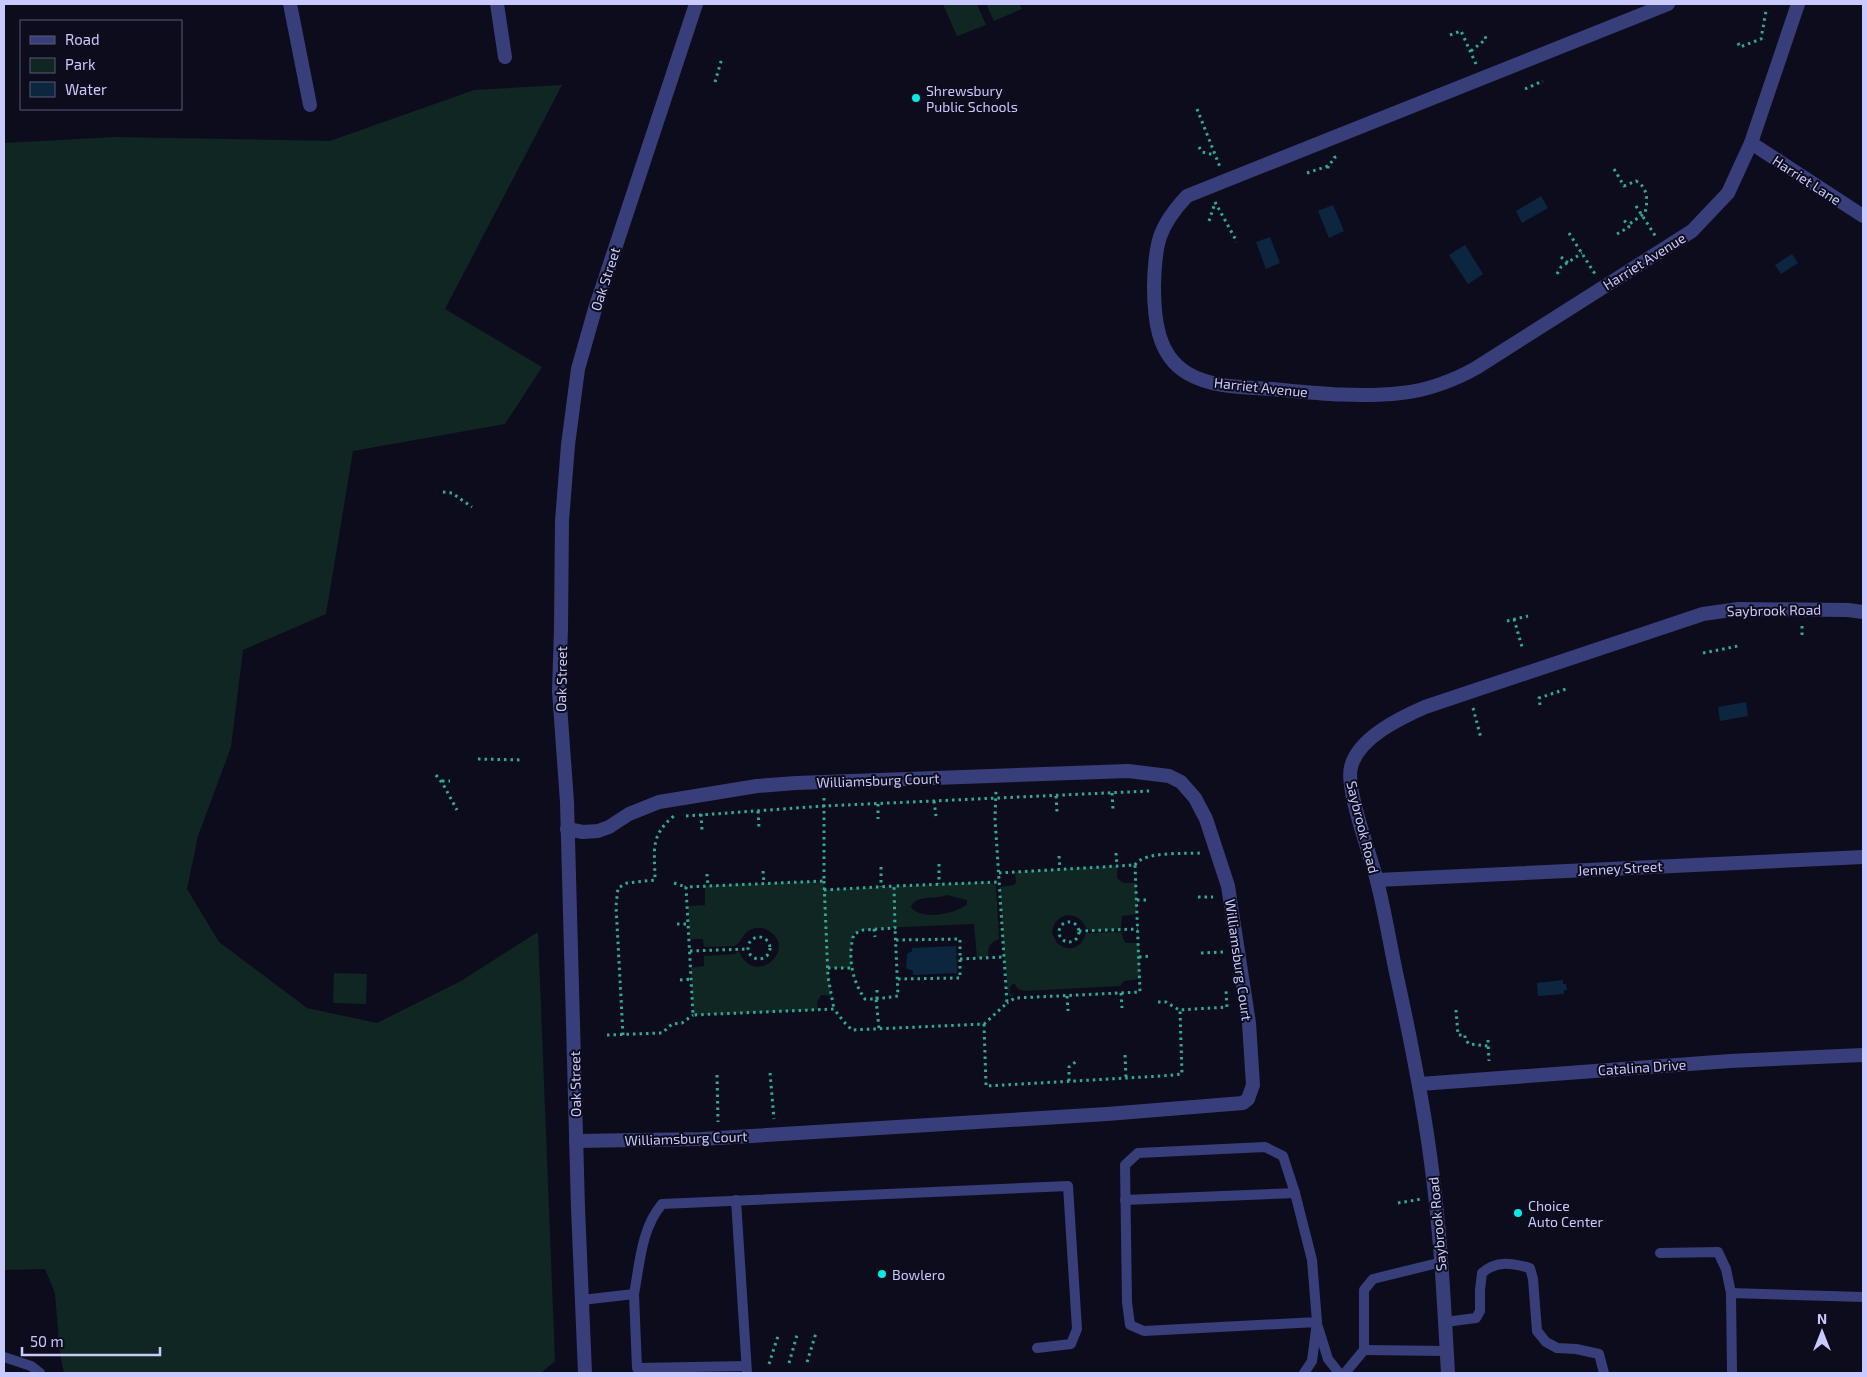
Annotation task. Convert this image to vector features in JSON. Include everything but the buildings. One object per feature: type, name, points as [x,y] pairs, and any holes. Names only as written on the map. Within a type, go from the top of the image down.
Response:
[{"type":"street","points":[[290,4],[310,105]]},
{"type":"street","points":[[497,4],[505,57]]},
{"type":"street","name":"Oak Street","points":[[585,1373],[567,829],[559,692],[562,521],[576,383],[595,309],[696,4]]},
{"type":"street","name":"Harriet Avenue","points":[[1668,4],[1187,196],[1170,215],[1159,238],[1155,260],[1156,324],[1160,340],[1170,358],[1186,373],[1203,380],[1224,385],[1328,394],[1403,393],[1466,374],[1692,231],[1728,193],[1751,143],[1798,4]]},
{"type":"street","name":"Harriet Lane","points":[[1751,143],[1863,216]]},
{"type":"street","name":"Saybrook Road","points":[[1448,1373],[1442,1262],[1420,1084],[1377,880],[1352,791],[1350,770],[1354,757],[1377,733],[1399,719],[1425,707],[1703,614],[1738,609],[1848,610],[1863,612]]},
{"type":"street","name":"Williamsburg Court","points":[[567,829],[583,832],[598,831],[609,827],[629,814],[659,802],[757,786],[1128,771],[1169,776],[1181,782],[1195,798],[1206,819],[1228,886],[1249,1023],[1253,1085],[1248,1098],[1243,1103],[1108,1114],[718,1138],[576,1141]]},
{"type":"street","name":"Jenney Street","points":[[1377,880],[1863,856]]},
{"type":"street","name":"Catalina Drive","points":[[1420,1084],[1730,1061],[1863,1055]]},
{"type":"lane","points":[[1304,1373],[1312,1361],[1317,1322],[1312,1260],[1295,1193],[1283,1156],[1265,1147],[1219,1148],[1138,1153],[1125,1165],[1127,1302],[1130,1325],[1144,1331],[1317,1322]]},
{"type":"lane","points":[[736,1200],[746,1370],[637,1368],[634,1294],[646,1231],[653,1214],[662,1204],[736,1200],[1068,1186],[1077,1329],[1071,1344],[1037,1348]]},
{"type":"lane","points":[[1125,1200],[1295,1193]]},
{"type":"lane","points":[[1660,1253],[1718,1252],[1726,1269],[1731,1293],[1732,1373]]},
{"type":"lane","points":[[1345,1373],[1364,1350],[1364,1290],[1373,1279],[1442,1262]]},
{"type":"lane","points":[[1445,1322],[1476,1318],[1480,1312],[1482,1273],[1491,1266],[1514,1263],[1530,1268],[1533,1279],[1537,1331],[1546,1342],[1557,1348],[1576,1349],[1599,1354],[1604,1373]]},
{"type":"lane","points":[[1731,1293],[1863,1297]]},
{"type":"lane","points":[[582,1300],[634,1294]]},
{"type":"lane","points":[[1317,1322],[1328,1359],[1338,1373]]},
{"type":"lane","points":[[1364,1350],[1446,1351]]},
{"type":"lane","points":[[4,1358],[31,1366],[40,1373]]},
{"type":"path","points":[[1738,44],[1740,48],[1761,39],[1766,11]]},
{"type":"path","points":[[1450,35],[1461,31],[1476,64]]},
{"type":"path","points":[[1471,51],[1486,39],[1485,36]]},
{"type":"path","points":[[715,82],[722,58]]},
{"type":"path","points":[[1525,89],[1543,81]]},
{"type":"path","points":[[1197,109],[1226,181]]},
{"type":"path","points":[[1308,173],[1328,166],[1335,158],[1329,140]]},
{"type":"path","points":[[1199,147],[1202,152],[1215,155]]},
{"type":"path","points":[[1328,166],[1328,171]]},
{"type":"path","points":[[1614,169],[1624,186],[1636,181],[1643,186],[1647,198],[1646,213],[1617,234]]},
{"type":"path","points":[[1207,188],[1237,242]]},
{"type":"path","points":[[1209,221],[1215,202]]},
{"type":"path","points":[[1636,206],[1664,249]]},
{"type":"path","points":[[1624,220],[1628,225]]},
{"type":"path","points":[[1569,233],[1604,287]]},
{"type":"path","points":[[1557,274],[1558,270],[1582,253]]},
{"type":"path","points":[[1561,257],[1568,262]]},
{"type":"path","points":[[443,492],[452,493],[472,508]]},
{"type":"path","points":[[1506,620],[1528,616]]},
{"type":"path","points":[[1514,619],[1522,647]]},
{"type":"path","points":[[1703,653],[1738,646]]},
{"type":"path","points":[[1540,705],[1539,698],[1569,688]]},
{"type":"path","points":[[1468,692],[1480,738]]},
{"type":"path","points":[[478,759],[523,760]]},
{"type":"path","points":[[436,775],[457,810]]},
{"type":"path","points":[[997,776],[999,882],[1007,1003]]},
{"type":"path","points":[[441,781],[450,781]]},
{"type":"path","points":[[824,782],[824,890],[828,968],[834,1009],[852,1030],[984,1024],[1015,998],[1140,992],[1135,864]]},
{"type":"path","points":[[623,1034],[616,906],[618,888],[627,883],[655,880],[656,838],[662,827],[674,816],[824,806],[1156,791]]},
{"type":"path","points":[[1112,793],[1113,809]]},
{"type":"path","points":[[1056,796],[1057,812]]},
{"type":"path","points":[[934,801],[936,816]]},
{"type":"path","points":[[878,804],[878,819]]},
{"type":"path","points":[[758,811],[759,828]]},
{"type":"path","points":[[701,814],[702,830]]},
{"type":"path","points":[[999,873],[1135,864],[1146,856],[1202,854],[1199,844]]},
{"type":"path","points":[[1116,853],[1117,866]]},
{"type":"path","points":[[1059,856],[1060,869]]},
{"type":"path","points":[[939,864],[939,884]]},
{"type":"path","points":[[881,867],[882,887]]},
{"type":"path","points":[[763,871],[764,884]]},
{"type":"path","points":[[707,874],[708,886]]},
{"type":"path","points":[[674,882],[686,887],[824,881]]},
{"type":"path","points":[[824,890],[999,882]]},
{"type":"path","points":[[894,886],[896,928],[896,940],[898,979],[898,996],[865,999],[853,978],[851,942],[854,934],[874,929],[896,928]]},
{"type":"path","points":[[686,887],[694,1015]]},
{"type":"path","points":[[1211,888],[1214,904]]},
{"type":"path","points":[[1198,897],[1213,897]]},
{"type":"path","points":[[1137,900],[1147,900]]},
{"type":"path","points":[[1071,922],[1076,925],[1079,931],[1075,940],[1068,942],[1060,937],[1058,931],[1064,923],[1071,922]]},
{"type":"path","points":[[677,924],[689,924]]},
{"type":"path","points":[[1079,931],[1138,928]]},
{"type":"path","points":[[874,929],[875,937]]},
{"type":"path","points":[[758,936],[765,938],[770,947],[767,955],[757,959],[750,955],[747,949],[751,939],[758,936]]},
{"type":"path","points":[[896,940],[960,940],[960,978],[898,979]]},
{"type":"path","points":[[1201,953],[1223,952],[1222,944]]},
{"type":"path","points":[[690,951],[747,949]]},
{"type":"path","points":[[960,959],[1004,956]]},
{"type":"path","points":[[1139,956],[1150,956]]},
{"type":"path","points":[[828,968],[852,968]]},
{"type":"path","points":[[680,980],[692,979]]},
{"type":"path","points":[[1158,1002],[1166,1002],[1180,1010],[1227,1006],[1226,989]]},
{"type":"path","points":[[877,990],[879,1028]]},
{"type":"path","points":[[1121,993],[1122,1008]]},
{"type":"path","points":[[1067,996],[1068,1011]]},
{"type":"path","points":[[607,1035],[662,1033],[672,1024],[682,1023],[694,1015],[834,1009]]},
{"type":"path","points":[[984,1024],[986,1086],[1126,1078],[1182,1074],[1180,1010]]},
{"type":"path","points":[[1456,1010],[1458,1035],[1465,1035],[1465,1039],[1469,1044],[1488,1046]]},
{"type":"path","points":[[1488,1040],[1489,1061]]},
{"type":"path","points":[[1125,1055],[1126,1078]]},
{"type":"path","points":[[1069,1082],[1069,1068],[1078,1060]]},
{"type":"path","points":[[770,1073],[775,1134]]},
{"type":"path","points":[[716,1075],[718,1138]]},
{"type":"path","points":[[1398,1203],[1435,1198]]},
{"type":"path","points":[[807,1362],[816,1333]]},
{"type":"path","points":[[789,1363],[797,1335]]},
{"type":"path","points":[[769,1364],[778,1336]]},
{"type":"green space","points":[[943,4],[977,4],[986,25],[957,36]]},
{"type":"green space","points":[[986,4],[1019,4],[1022,9],[994,21]]},
{"type":"green space","points":[[562,85],[445,309],[542,367],[505,424],[353,451],[326,614],[243,650],[231,747],[198,836],[187,889],[219,942],[307,1008],[377,1023],[461,981],[538,932],[555,1361],[541,1373],[64,1373],[60,1354],[55,1293],[45,1269],[4,1270],[4,143],[115,137],[330,141],[474,90]]},
{"type":"green space","points":[[1117,866],[1117,878],[1123,883],[1136,883],[1137,914],[1122,916],[1121,929],[1091,931],[1078,918],[1072,916],[1062,917],[1057,921],[1052,933],[1057,943],[1070,948],[1078,945],[1086,933],[1122,932],[1126,943],[1139,943],[1140,979],[1124,981],[1120,986],[1024,991],[1018,989],[1014,983],[1010,987],[1012,996],[1009,996],[1004,957],[1000,887],[1014,885],[1016,882],[1015,872]]},
{"type":"green space","points":[[824,881],[825,890],[988,882],[996,885],[999,939],[990,946],[988,957],[977,958],[974,924],[863,930],[854,934],[851,942],[852,968],[828,968],[831,996],[821,995],[817,1002],[818,1010],[693,1015],[691,968],[704,966],[704,956],[735,954],[739,951],[745,961],[753,966],[762,966],[769,963],[775,957],[779,949],[778,941],[772,933],[761,928],[748,931],[740,942],[734,946],[704,947],[703,939],[690,939],[688,906],[705,905],[705,886]],"holes":[[[947,895],[967,900],[967,904],[962,908],[947,913],[922,914],[911,907],[917,900]]]},
{"type":"green space","points":[[334,973],[367,974],[366,1004],[333,1003]]},
{"type":"water","points":[[1541,196],[1548,208],[1522,223],[1516,211]]},
{"type":"water","points":[[1333,205],[1344,231],[1329,238],[1318,211]]},
{"type":"water","points":[[1270,237],[1280,263],[1266,269],[1256,242]]},
{"type":"water","points":[[1465,245],[1483,274],[1468,284],[1449,255]]},
{"type":"water","points":[[1792,254],[1798,263],[1781,274],[1775,265]]},
{"type":"water","points":[[1746,702],[1748,716],[1720,721],[1718,707]]},
{"type":"water","points":[[956,946],[957,973],[913,975],[913,971],[906,968],[907,954],[912,951],[912,948]]},
{"type":"water","points":[[1563,980],[1567,990],[1564,990],[1564,994],[1538,996],[1537,983]]},
{"type":"place","name":"Shrewsbury Public Schools","points":[[916,98]]},
{"type":"place","name":"Choice Auto Center","points":[[1518,1213]]},
{"type":"place","name":"Bowlero","points":[[882,1274]]}]
